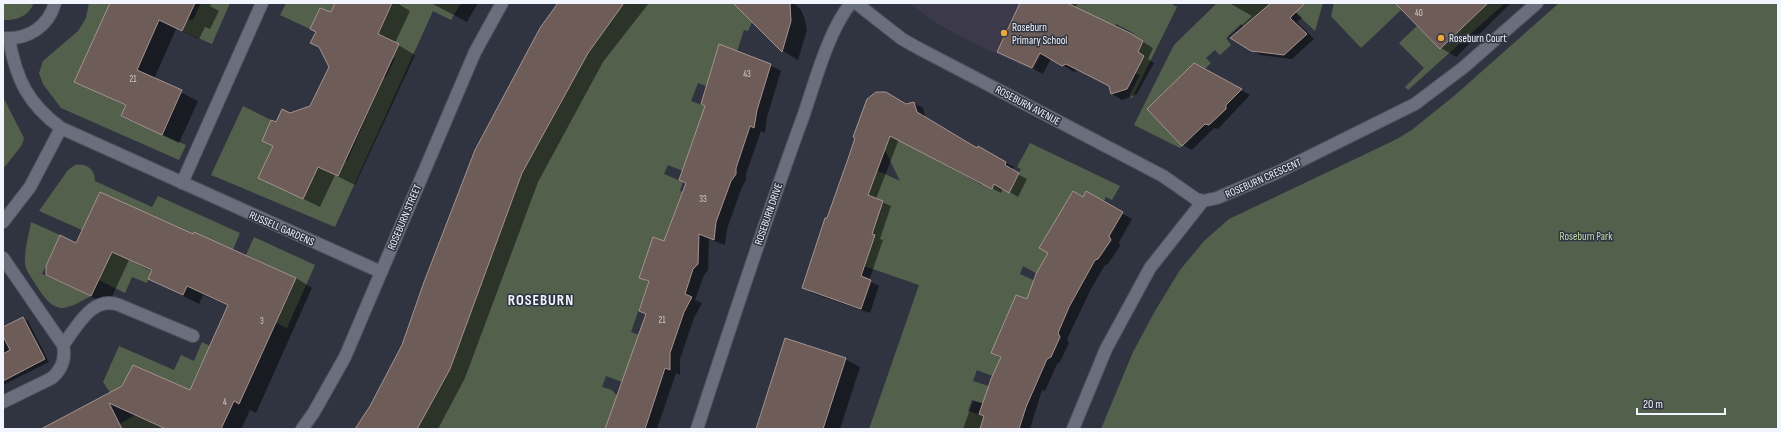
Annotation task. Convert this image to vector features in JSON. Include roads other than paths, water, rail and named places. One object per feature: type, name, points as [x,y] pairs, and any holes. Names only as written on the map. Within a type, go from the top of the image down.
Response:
[{"type":"street","name":"RUSSELL GARDENS","points":[[55,3],[48,18],[39,28],[27,36],[6,39],[20,82],[39,111],[61,128],[381,272]]},
{"type":"street","points":[[182,183],[262,3]]},
{"type":"street","name":"ROSEBURN STREET","points":[[302,429],[314,412],[345,356],[475,52],[502,3]]},
{"type":"street","name":"ROSEBURN DRIVE","points":[[697,429],[768,210],[831,40],[845,10],[851,3]]},
{"type":"street","name":"ROSEBURN AVENUE","points":[[856,3],[896,34],[918,48],[1163,176],[1196,199],[1203,201]]},
{"type":"street","name":"ROSEBURN CRESCENT","points":[[1203,201],[1217,198],[1276,173],[1415,104],[1464,67],[1537,3]]},
{"type":"street","points":[[3,222],[30,187],[61,128]]},
{"type":"street","points":[[1073,429],[1106,349],[1150,268],[1203,201]]},
{"type":"street","points":[[3,258],[63,345],[64,359],[57,374],[52,378],[3,402]]},
{"type":"street","points":[[63,345],[89,311],[103,303],[119,305],[193,336]]},
{"type":"place","name":"Roseburn Primary School","points":[[1004,33]]},
{"type":"place","name":"Roseburn Court","points":[[1441,38]]},
{"type":"district","name":"ROSEBURN","points":[[541,300]]},
{"type":"park label","name":"Roseburn Park","points":[[1586,236]]}]
